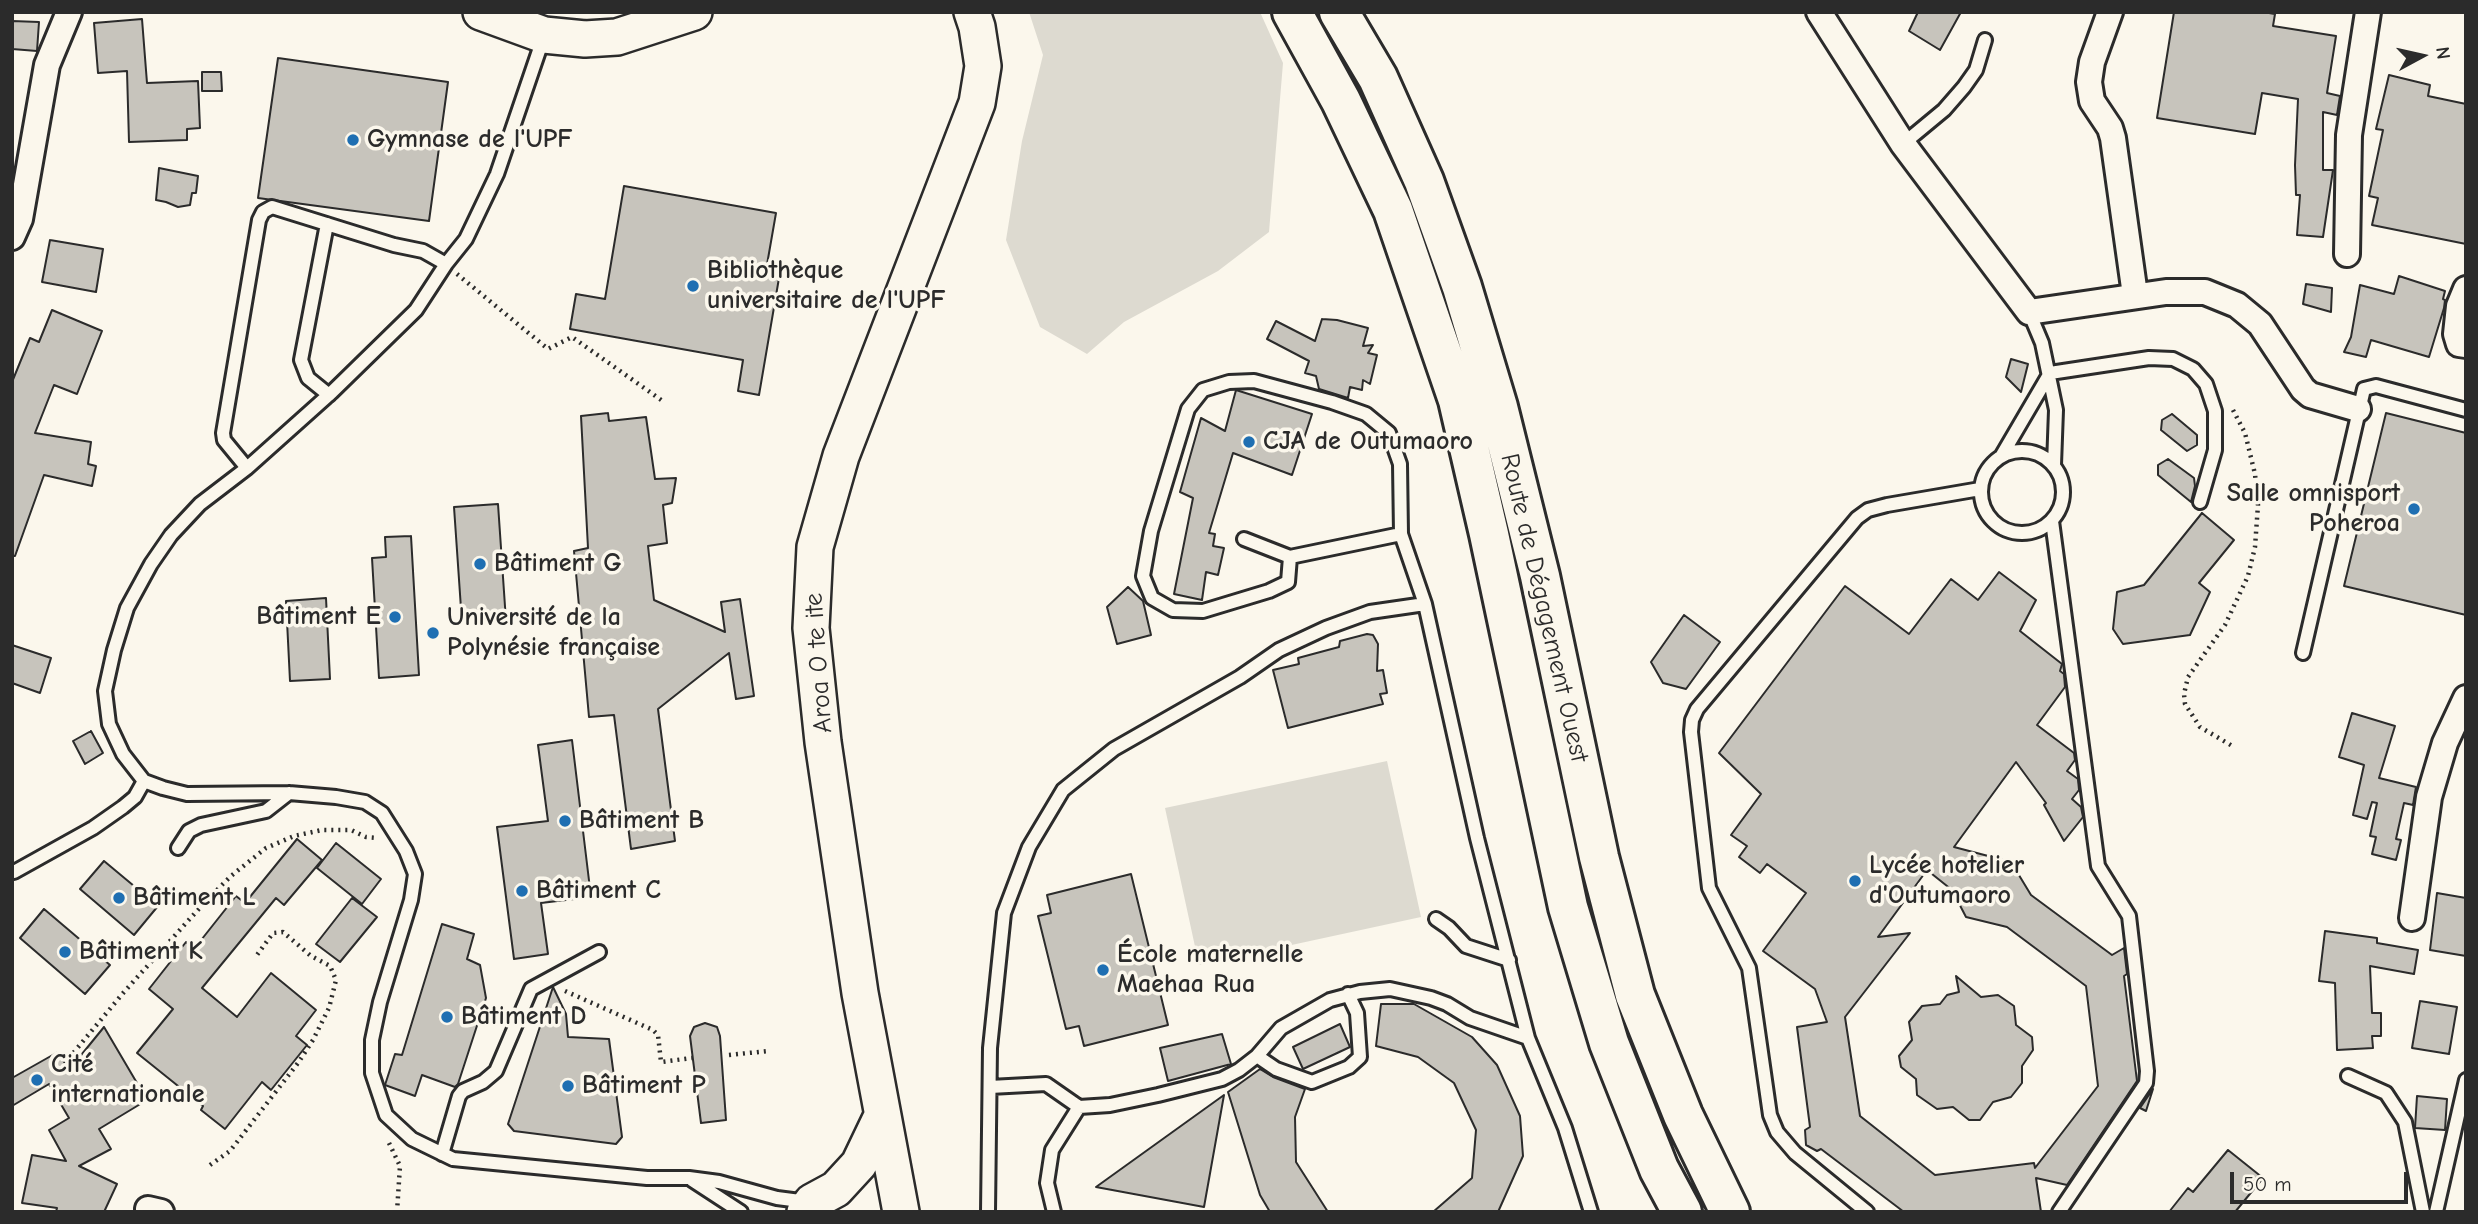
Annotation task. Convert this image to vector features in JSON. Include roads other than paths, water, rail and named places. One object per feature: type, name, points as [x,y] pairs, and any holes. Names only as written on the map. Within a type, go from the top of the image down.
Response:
[{"type":"highway","name":"Route de Dégagement Ouest","points":[[1292,12],[1340,101],[1393,210],[1458,400],[1568,907],[1609,1043],[1659,1169],[1682,1212]]},
{"type":"highway","name":"Route de Dégagement Ouest","points":[[1339,12],[1378,78],[1424,181],[1462,287],[1498,407],[1540,576],[1599,857],[1635,995],[1683,1115],[1730,1212]]},
{"type":"main road","points":[[481,12],[544,35],[585,39],[617,37],[694,12]]},
{"type":"main road","name":"Aroa O te ite","points":[[901,1212],[860,993],[823,742],[811,628],[815,547],[841,456],[977,103],[984,66],[971,17]]},
{"type":"main road","points":[[818,1201],[859,1164],[882,1116]]},
{"type":"main road","points":[[818,1201],[866,1190],[901,1212]]},
{"type":"street","points":[[12,237],[20,219],[47,65],[69,12]]},
{"type":"street","points":[[1819,12],[1903,144],[2029,312],[2135,295],[2205,292],[2237,305],[2260,324],[2303,389],[2310,395],[2358,409]]},
{"type":"street","points":[[2110,12],[2092,62],[2089,82],[2092,101],[2110,128],[2113,138],[2135,295]]},
{"type":"street","points":[[2347,254],[2349,135],[2368,12]]},
{"type":"street","points":[[2465,290],[2459,306],[2456,334],[2459,344],[2466,345]]},
{"type":"street","points":[[2412,918],[2429,797],[2445,744],[2466,698]]},
{"type":"lane","points":[[544,35],[496,174],[466,239],[416,310],[329,395],[247,468],[200,504],[171,535],[151,565],[127,608],[114,650],[105,691],[109,724],[123,754],[144,781],[187,794],[289,793],[365,802],[382,813],[415,874],[411,900],[380,1002],[372,1040],[372,1073],[386,1115],[412,1139],[453,1158],[647,1178],[689,1178],[719,1182],[777,1198],[818,1201]]},
{"type":"lane","points":[[1903,144],[1944,110],[1964,87],[1976,70],[1985,40]]},
{"type":"lane","points":[[247,468],[224,440],[223,433],[259,220],[263,212],[272,207],[394,245],[423,251],[446,264]]},
{"type":"lane","points":[[327,224],[301,360],[308,378],[329,395]]},
{"type":"lane","points":[[2029,312],[2050,373],[2056,410],[2054,465]]},
{"type":"lane","points":[[2050,373],[2149,358],[2173,359],[2193,369],[2206,384],[2215,411],[2215,450],[2200,502]]},
{"type":"lane","points":[[2002,455],[2050,373]]},
{"type":"lane","points":[[1290,557],[1288,582],[1240,601],[1203,611],[1172,610],[1152,598],[1143,576],[1151,531],[1188,409],[1203,390],[1229,382],[1254,381],[1366,414],[1390,433],[1400,464],[1401,534],[1425,604],[1477,838],[1528,1038],[1565,1128],[1591,1212]]},
{"type":"lane","points":[[2303,653],[2364,389],[2369,386],[2466,410]]},
{"type":"lane","points":[[2016,450],[2043,456],[2054,465],[2062,478],[2064,494],[2061,509],[2052,521],[2039,531],[2022,534],[2005,531],[1991,521],[1983,506],[1980,489],[1991,464],[2002,455],[2016,450]]},
{"type":"lane","points":[[1867,1212],[1795,1153],[1777,1132],[1770,1115],[1749,968],[1709,888],[1691,732],[1692,720],[1697,709],[1857,518],[1868,510],[1887,505],[1980,489]]},
{"type":"lane","points":[[2052,521],[2098,866],[2129,916],[2147,1071],[2146,1083],[2059,1212]]},
{"type":"lane","points":[[1244,539],[1290,557],[1401,534]]},
{"type":"lane","points":[[989,1212],[990,1048],[1004,913],[1029,847],[1063,790],[1114,750],[1213,694],[1279,650],[1325,628],[1370,612],[1425,604]]},
{"type":"lane","points":[[14,872],[93,828],[123,807],[135,797],[144,781]]},
{"type":"lane","points":[[178,848],[189,831],[201,825],[266,811],[289,793]]},
{"type":"lane","points":[[1436,919],[1466,946],[1509,960]]},
{"type":"lane","points":[[442,1154],[458,1096],[496,1072],[531,989],[599,952]]},
{"type":"lane","points":[[990,1087],[1046,1084],[1079,1107],[1110,1105],[1222,1079],[1257,1056],[1281,1028],[1306,1013],[1348,994],[1390,989],[1432,998],[1470,1018],[1528,1038]]},
{"type":"lane","points":[[1257,1056],[1276,1069],[1312,1082],[1349,1067],[1360,1057],[1357,1013],[1348,994]]},
{"type":"lane","points":[[2348,1076],[2386,1093],[2405,1122],[2423,1212]]},
{"type":"lane","points":[[2436,1212],[2466,1080]]},
{"type":"lane","points":[[1054,1212],[1047,1183],[1052,1150],[1079,1107]]},
{"type":"lane","points":[[689,1178],[741,1212]]},
{"type":"place","name":"Gymnase de l'UPF","points":[[353,140]]},
{"type":"place","name":"Bibliothèque universitaire de l'UPF","points":[[693,286]]},
{"type":"place","name":"CJA de Outumaoro","points":[[1249,442]]},
{"type":"place","name":"Salle omnisport Poheroa","points":[[2414,509]]},
{"type":"place","name":"Bâtiment G","points":[[480,564]]},
{"type":"place","name":"Bâtiment E","points":[[395,617]]},
{"type":"place","name":"Université de la Polynésie française","points":[[433,633]]},
{"type":"place","name":"Bâtiment B","points":[[565,821]]},
{"type":"place","name":"Lycée hotelier d'Outumaoro","points":[[1855,881]]},
{"type":"place","name":"Bâtiment C","points":[[522,891]]},
{"type":"place","name":"Bâtiment L","points":[[119,898]]},
{"type":"place","name":"Bâtiment K","points":[[65,952]]},
{"type":"place","name":"École maternelle Maehaa Rua","points":[[1103,970]]},
{"type":"place","name":"Bâtiment D","points":[[447,1017]]},
{"type":"place","name":"Cité internationale","points":[[37,1080]]},
{"type":"place","name":"Bâtiment P","points":[[568,1086]]}]
